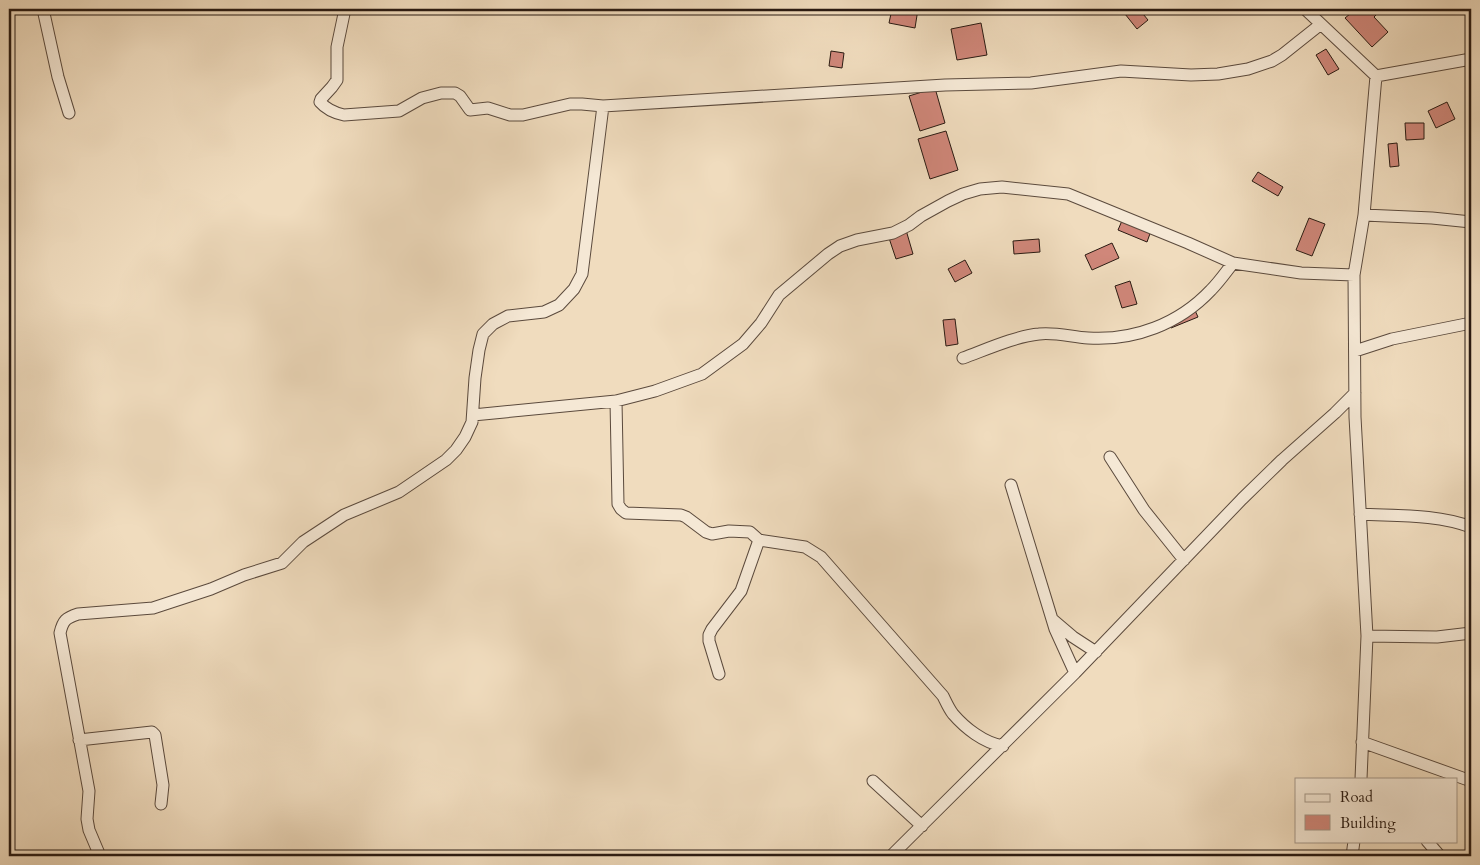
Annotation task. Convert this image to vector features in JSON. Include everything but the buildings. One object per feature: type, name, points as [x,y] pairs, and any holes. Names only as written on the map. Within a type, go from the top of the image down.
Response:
[{"type":"street","points":[[42,9],[68,113]]},
{"type":"street","points":[[345,9],[338,47],[337,80],[320,102],[339,114],[350,115],[399,111],[422,98],[441,92],[455,93],[460,96],[470,110],[488,108],[510,115],[529,114],[570,104],[603,106],[945,85],[1031,83],[1121,71],[1191,75],[1218,74],[1248,69],[1272,61],[1321,24]]},
{"type":"street","points":[[1305,9],[1376,76]]},
{"type":"street","points":[[1376,76],[1471,59]]},
{"type":"street","points":[[1364,776],[1362,742],[1367,636],[1355,417],[1354,274],[1364,215],[1376,76]]},
{"type":"street","points":[[100,856],[89,830],[88,790],[60,633],[62,624],[68,618],[78,614],[153,608],[211,589],[282,562],[303,542],[344,515],[399,492],[446,460],[465,437],[472,422],[475,378],[483,334],[493,324],[508,316],[544,312],[559,304],[574,289],[582,274],[603,106]]},
{"type":"street","points":[[473,415],[616,401],[656,391],[702,374],[743,344],[752,335],[784,290],[840,246],[857,240],[893,233],[948,200],[980,189],[1002,187],[1068,194],[1233,263],[1301,273],[1354,274]]},
{"type":"street","points":[[1364,215],[1471,222]]},
{"type":"street","points":[[963,358],[1020,338],[1039,334],[1088,338],[1122,337],[1154,329],[1200,301],[1233,263]]},
{"type":"street","points":[[1355,351],[1392,340],[1471,323]]},
{"type":"street","points":[[891,856],[1096,652],[1268,473],[1355,393]]},
{"type":"street","points":[[616,401],[618,504],[621,509],[626,513],[681,515],[712,534],[729,531],[750,532],[759,540],[805,547],[821,557],[943,696],[953,714],[980,737],[992,744],[1003,746]]},
{"type":"street","points":[[1110,457],[1144,510],[1184,560]]},
{"type":"street","points":[[1010,486],[1059,640],[1075,673]]},
{"type":"street","points":[[1360,514],[1439,519],[1471,527]]},
{"type":"street","points":[[719,674],[709,635],[741,591],[759,540]]},
{"type":"street","points":[[1053,620],[1084,645],[1096,652]]},
{"type":"street","points":[[1367,636],[1437,637],[1471,633]]},
{"type":"street","points":[[79,740],[152,732],[155,735],[163,785],[161,804]]},
{"type":"street","points":[[1362,742],[1471,781]]},
{"type":"street","points":[[873,781],[922,826]]},
{"type":"street","points":[[1352,856],[1354,842]]},
{"type":"street","points":[[1428,842],[1440,856]]}]
